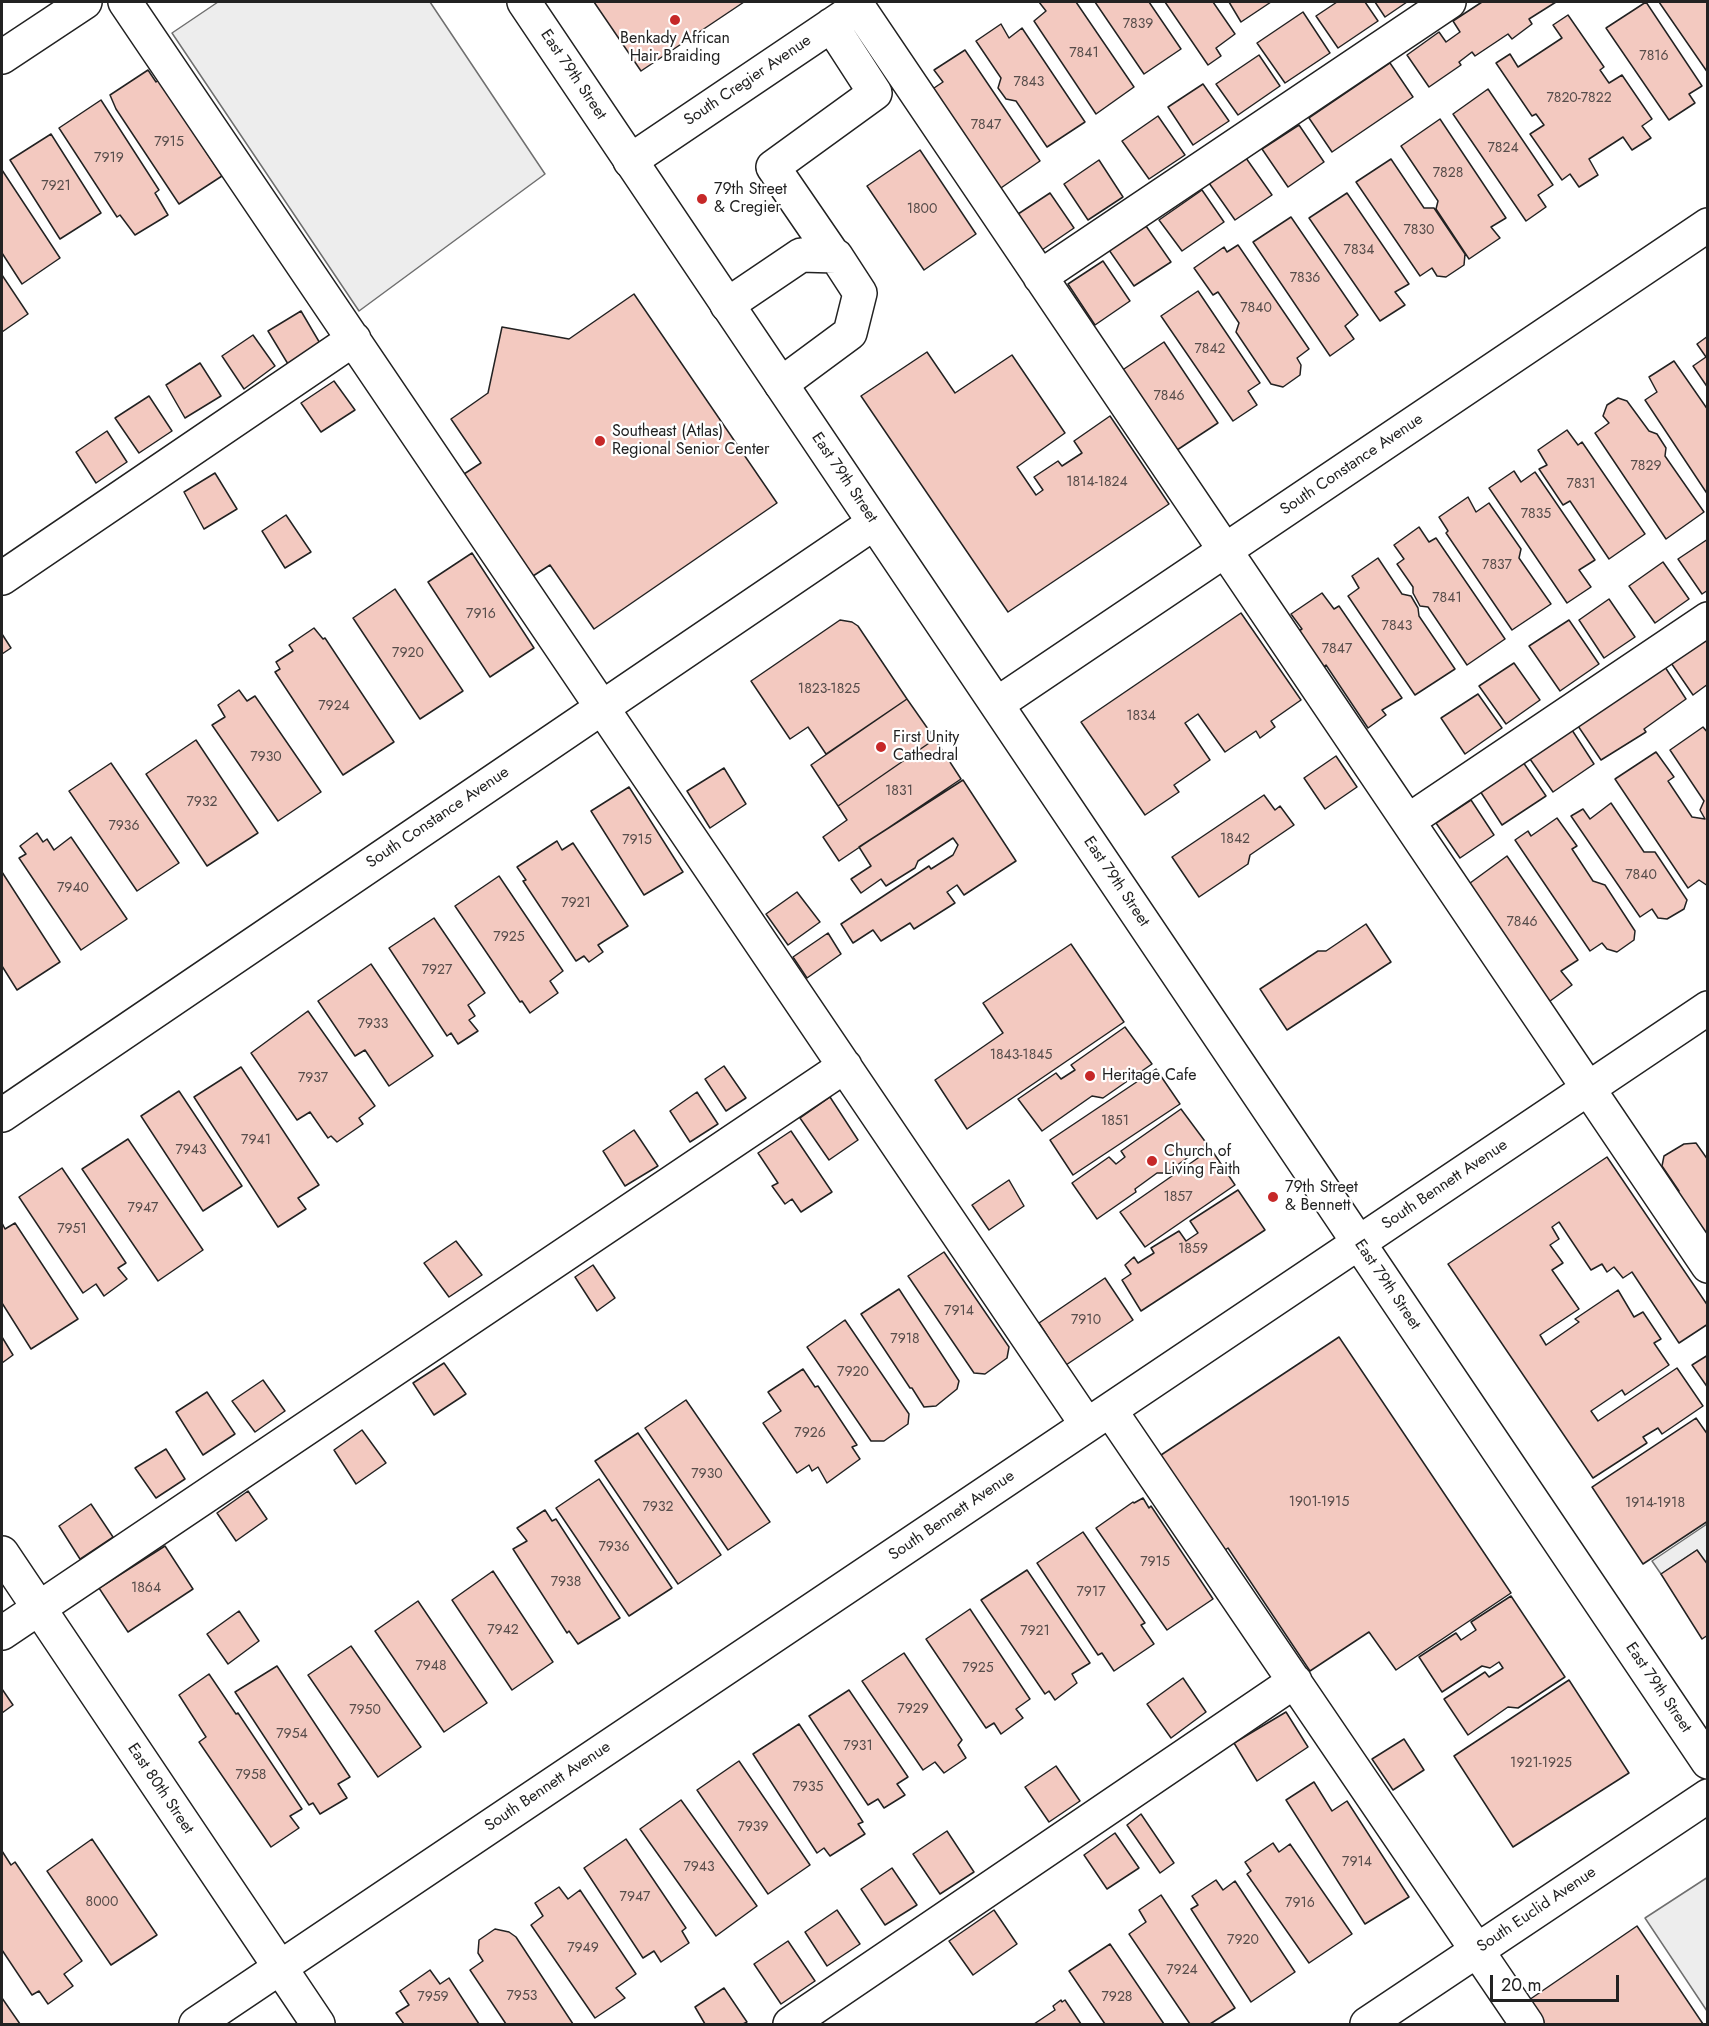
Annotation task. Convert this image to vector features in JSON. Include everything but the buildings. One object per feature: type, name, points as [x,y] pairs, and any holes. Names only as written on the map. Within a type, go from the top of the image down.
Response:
[{"type":"street","points":[[2,57],[85,2]]},
{"type":"street","points":[[125,2],[845,1066],[1099,1417],[1294,1681],[1527,2025]]},
{"type":"street","name":"East 79th Street","points":[[524,2],[1707,1762]]},
{"type":"street","points":[[1040,277],[1449,2]]},
{"type":"street","points":[[860,3],[1040,277],[1707,1266]]},
{"type":"street","name":"South Cregier Avenue","points":[[630,160],[831,25],[860,3]]},
{"type":"street","points":[[781,384],[850,333],[860,293],[773,167],[875,93],[831,25]]},
{"type":"street","name":"South Constance Avenue","points":[[996,705],[1707,225]]},
{"type":"street","points":[[728,305],[801,255],[834,256]]},
{"type":"street","points":[[2,578],[354,339]]},
{"type":"street","name":"South Constance Avenue","points":[[2,1115],[874,523]]},
{"type":"street","points":[[1408,821],[1707,619]]},
{"type":"street","name":"South Bennett Avenue","points":[[196,2025],[1707,1008]]},
{"type":"street","points":[[2,1633],[845,1066]]},
{"type":"street","name":"East 80th Street","points":[[2,1553],[318,2025]]},
{"type":"street","points":[[790,2025],[1294,1681]]},
{"type":"street","name":"South Euclid Avenue","points":[[1367,2025],[1707,1796]]},
{"type":"shaded area","points":[[218,2],[430,2],[545,174],[359,311],[172,33]]},
{"type":"shaded area","points":[[1707,1524],[1707,1565],[1697,1550],[1661,1574],[1652,1561]]},
{"type":"shaded area","points":[[1708,1877],[1708,2011],[1707,2011],[1645,1918]]},
{"type":"place","name":"Benkady African Hair Braiding","points":[[675,20]]},
{"type":"place","name":"79th Street & Cregier","points":[[702,199]]},
{"type":"place","name":"Southeast (Atlas) Regional Senior Center","points":[[600,441]]},
{"type":"place","name":"First Unity Cathedral","points":[[881,747]]},
{"type":"place","name":"Heritage Cafe","points":[[1090,1076]]},
{"type":"place","name":"Church of Living Faith","points":[[1152,1161]]},
{"type":"place","name":"79th Street & Bennett","points":[[1273,1197]]}]
